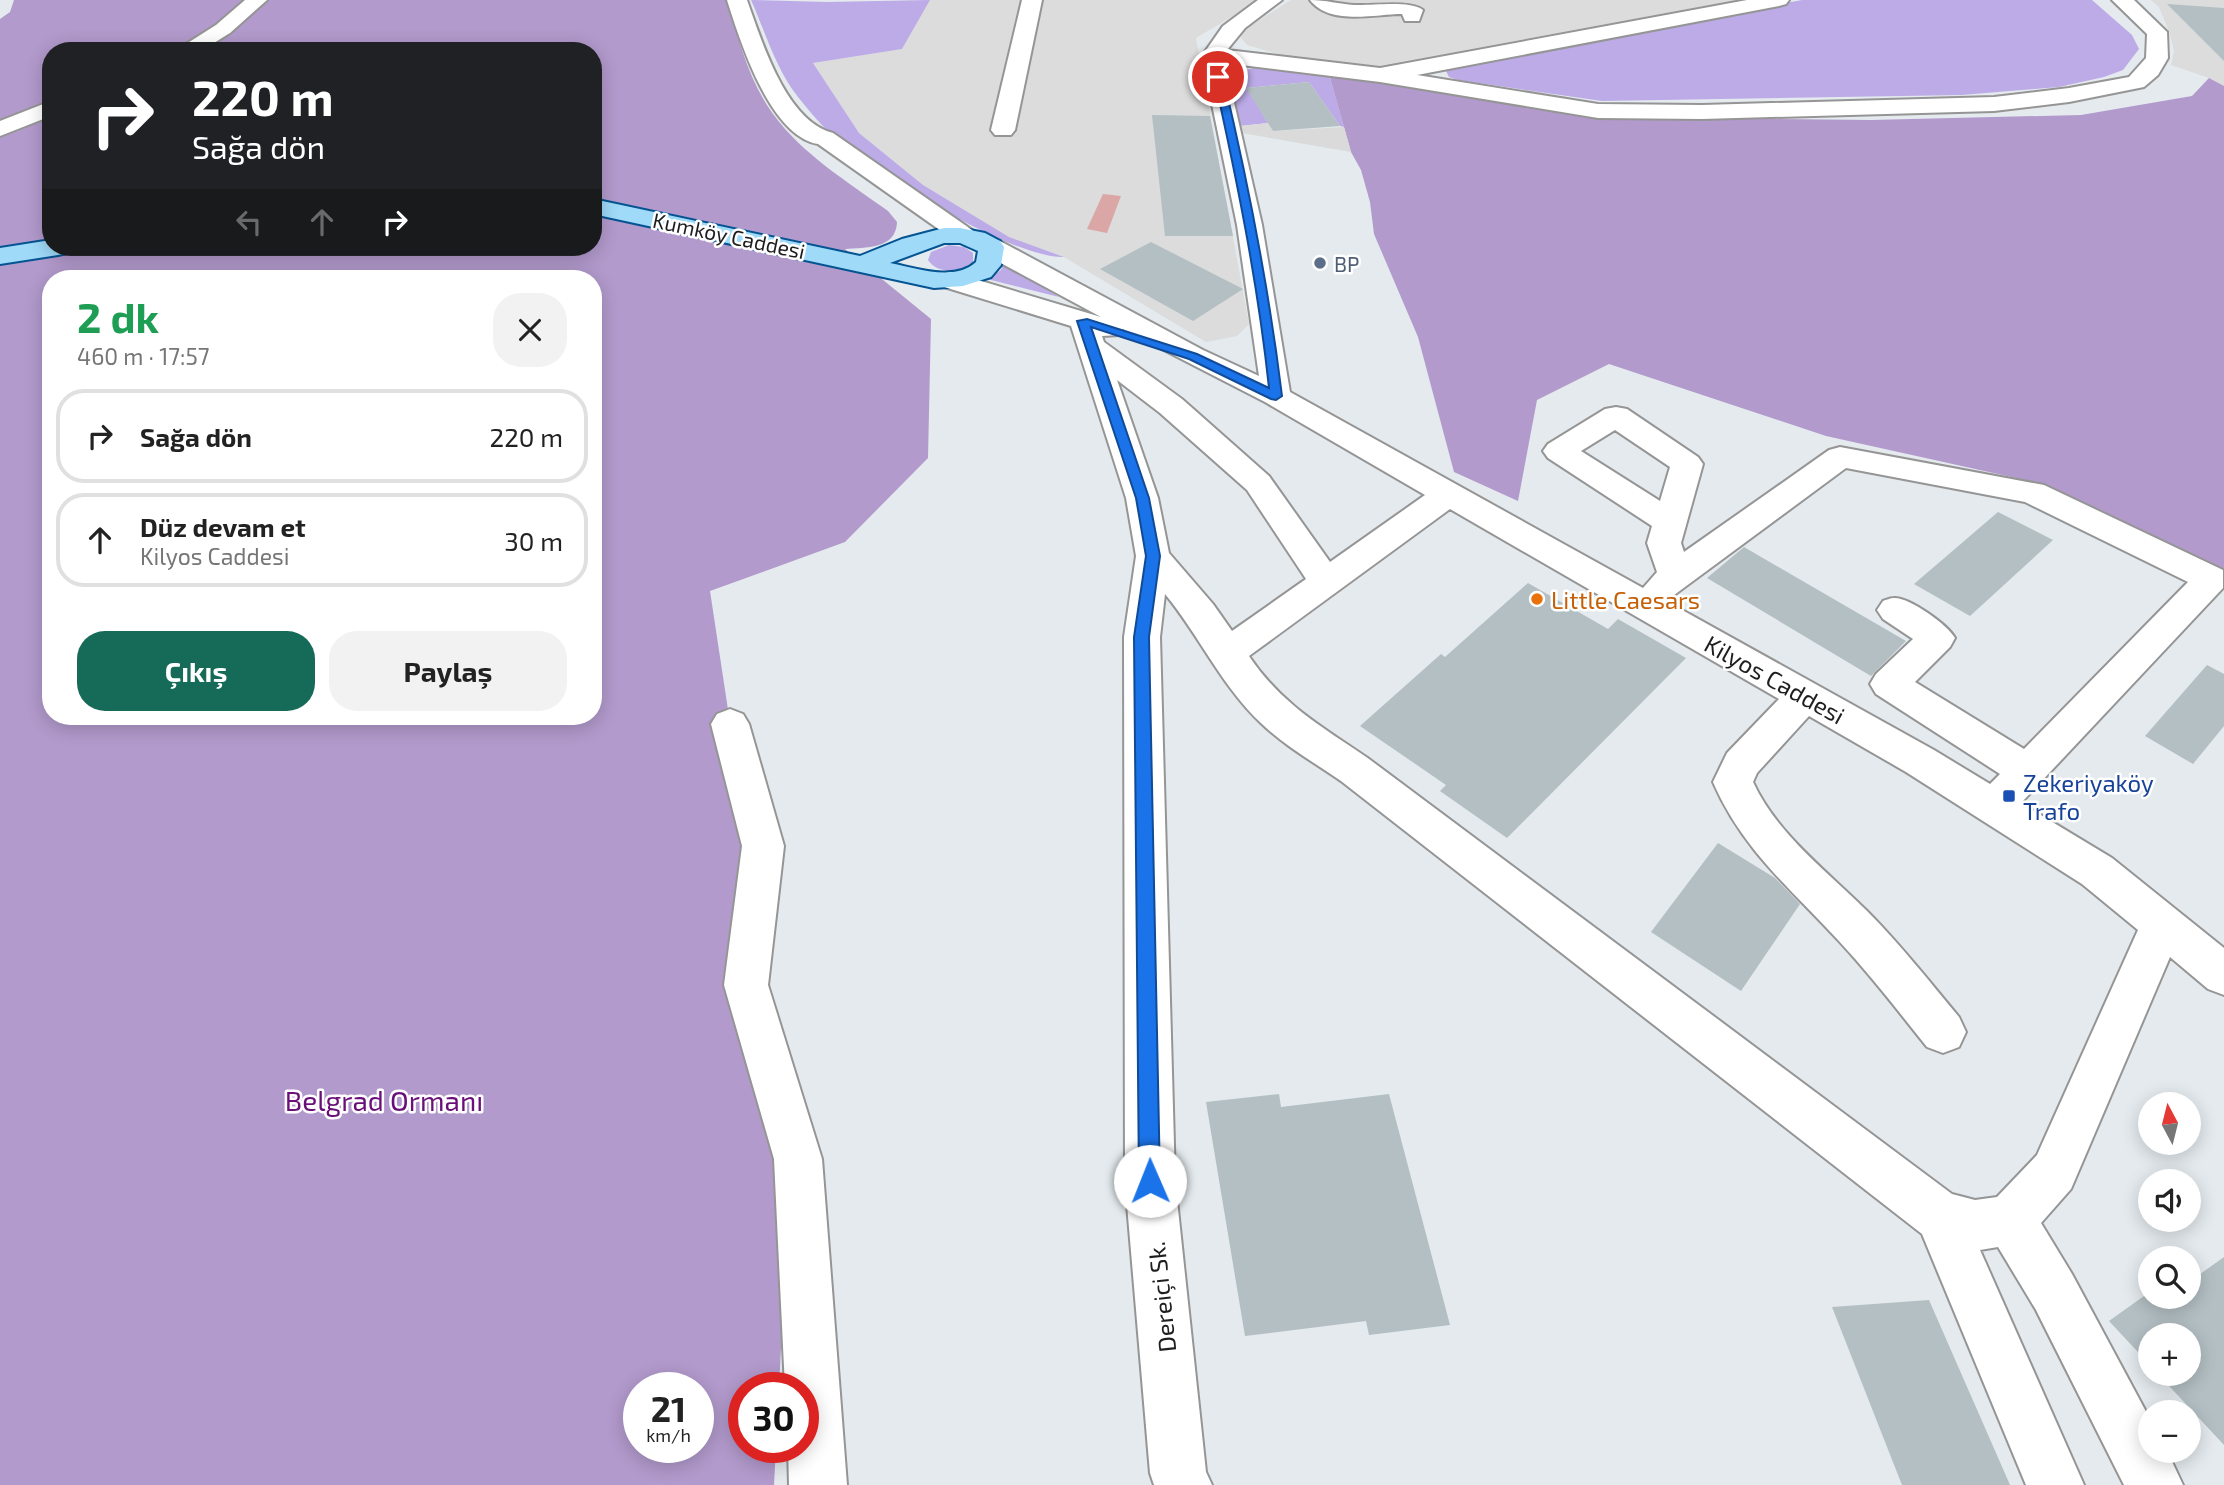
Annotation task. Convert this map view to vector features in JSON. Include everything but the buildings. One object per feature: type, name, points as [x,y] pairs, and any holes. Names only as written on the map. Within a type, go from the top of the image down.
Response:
[{"type":"main road","name":"Kumköy Caddesi","points":[[602,208],[951,280]]},
{"type":"main road","points":[[864,264],[930,237],[963,235],[978,239],[991,247],[990,262],[982,271],[951,280]]},
{"type":"main road","points":[[914,245],[906,260],[909,267],[920,275]]},
{"type":"main road","points":[[0,256],[42,249]]},
{"type":"street","points":[[201,42],[223,29],[257,0]]},
{"type":"street","points":[[737,0],[754,51],[787,112],[812,136],[825,138],[963,235]]},
{"type":"street","points":[[1003,130],[1032,0]]},
{"type":"street","points":[[1320,0],[1333,7],[1363,12],[1407,8],[1413,10],[1413,26]]},
{"type":"street","points":[[1380,75],[1779,0]]},
{"type":"street","points":[[1265,2],[1234,25],[1222,39],[1213,57],[1233,140],[1249,340],[1276,396]]},
{"type":"street","points":[[1213,57],[1248,57],[1380,75],[1598,111],[1994,104],[2068,95],[2136,82],[2150,70],[2157,58],[2157,32],[2113,2]]},
{"type":"street","points":[[0,129],[42,112]]},
{"type":"street","points":[[812,136],[808,143],[899,212],[914,245]]},
{"type":"street","points":[[991,247],[1193,356]]},
{"type":"street","points":[[951,280],[1087,334],[1193,356],[1249,340]]},
{"type":"street","points":[[1087,334],[1258,483],[1326,582]]},
{"type":"street","name":"Dereiçi Sk.","points":[[1087,334],[1142,498],[1153,556],[1142,637],[1150,1181],[1178,1473],[1183,1485]]},
{"type":"street","name":"Kilyos Caddesi","points":[[1193,356],[1276,396],[1920,761],[2097,871],[2224,975]]},
{"type":"street","points":[[1643,605],[1675,575],[1840,457],[2033,492],[2211,579],[1993,807]]},
{"type":"street","points":[[1227,653],[1448,494]]},
{"type":"street","points":[[1671,523],[1664,543],[1675,575]]},
{"type":"street","points":[[1153,556],[1201,613],[1251,688],[1276,715],[1355,770],[1940,1216],[1975,1225],[2010,1220],[2054,1172],[2162,924]]},
{"type":"street","points":[[1895,610],[1937,638],[1889,684],[2027,771]]},
{"type":"street","points":[[1804,696],[1741,764],[1733,782],[1738,797],[1774,846],[1856,929],[1943,1032]]},
{"type":"street","points":[[730,724],[763,846],[746,985],[797,1159],[818,1485]]},
{"type":"street","points":[[1940,1216],[2054,1485]]},
{"type":"street","points":[[2010,1220],[2054,1292],[2154,1485]]},
{"type":"shaded area","points":[[751,0],[930,0],[902,49],[813,63],[859,133],[923,185],[1009,237],[1064,257],[1041,254],[1011,244],[978,228],[908,189],[849,149],[821,124],[790,86],[777,63]]},
{"type":"shaded area","points":[[930,0],[1260,0],[1196,38],[1249,324],[1237,336],[1206,342],[1064,257],[1009,237],[923,185],[859,133],[813,63],[902,49]]},
{"type":"shaded area","points":[[1291,0],[1738,0],[1377,66],[1281,55],[1247,45],[1241,38],[1242,31]]},
{"type":"shaded area","points":[[1802,0],[2092,0],[2132,35],[2139,49],[2123,70],[2104,77],[2059,87],[1962,95],[1602,101],[1458,80],[1449,77],[1446,71],[1448,68]]},
{"type":"shaded area","points":[[2151,0],[2224,0],[2224,86],[2171,65],[2174,51],[2170,34],[2159,7]]},
{"type":"shaded area","points":[[1258,67],[1329,74],[1344,127],[1340,126],[1309,82],[1247,88],[1268,123],[1240,126],[1230,76]]},
{"type":"shaded area","points":[[1268,123],[1273,131],[1344,127],[1351,152],[1242,133],[1240,126]]},
{"type":"shaded area","points":[[1103,194],[1121,196],[1107,233],[1087,229]]},
{"type":"shaded area","points":[[949,245],[964,247],[973,253],[973,262],[949,270],[932,265],[928,260],[931,252]]},
{"type":"shaded area","points":[[1003,263],[1059,297],[987,279],[1001,270]]},
{"type":"green space","name":"Belgrad Ormanı","points":[[14,0],[728,0],[751,74],[773,114],[812,155],[888,211],[897,222],[891,238],[885,242],[870,247],[845,249],[931,319],[928,458],[845,542],[710,591],[792,1132],[780,1372],[728,1372],[728,1463],[775,1463],[774,1485],[0,1485],[0,19],[10,12]]},
{"type":"green space","points":[[1329,74],[1606,117],[1871,120],[2081,115],[2192,96],[2209,78],[2224,86],[2224,570],[2039,483],[1826,436],[1609,364],[1537,400],[1518,501],[1454,472],[1418,337],[1374,234],[1370,202],[1361,170],[1351,152]]},
{"type":"place","name":"BP","points":[[1320,263]]},
{"type":"place","name":"Little Caesars","points":[[1537,599]]},
{"type":"place","name":"Zekeriyaköy Trafo","points":[[2009,796]]},
{"type":"route","points":[[1150,1181],[1142,637],[1153,556],[1142,498],[1083,321],[1193,356],[1276,396],[1268,329],[1233,140],[1218,77]]}]
